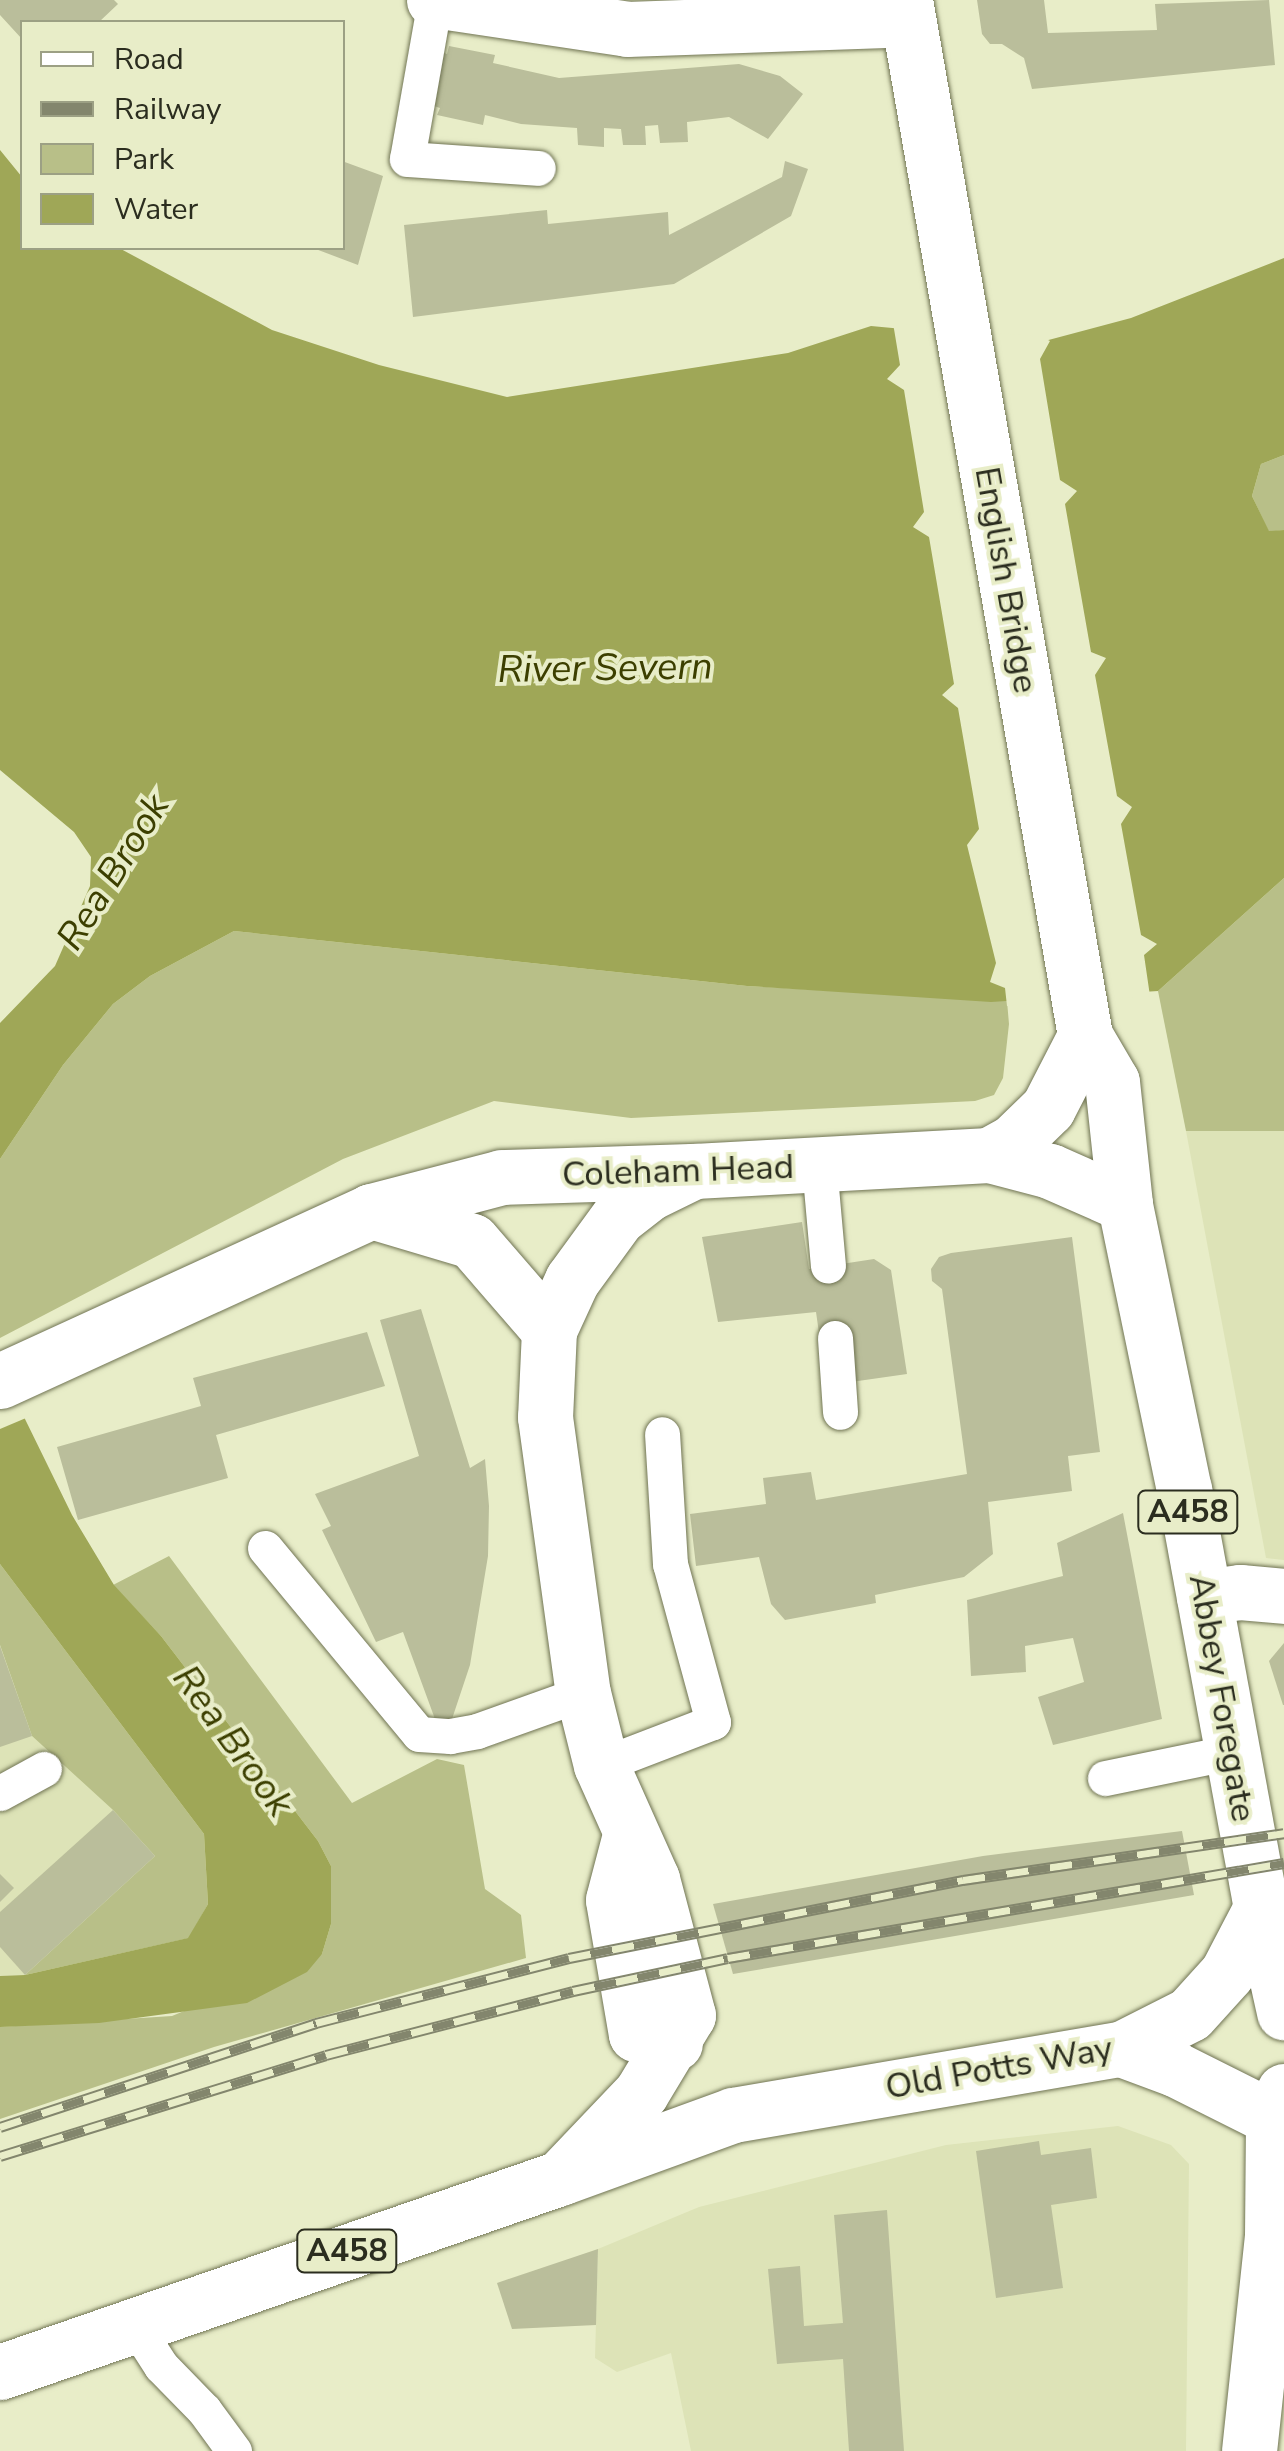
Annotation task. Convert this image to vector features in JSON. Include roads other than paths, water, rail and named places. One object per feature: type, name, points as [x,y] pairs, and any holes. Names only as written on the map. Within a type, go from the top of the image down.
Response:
[{"type":"main road","points":[[434,0],[517,8],[627,28],[906,10]]},
{"type":"main road","name":"English Bridge","points":[[906,10],[1084,1030]]},
{"type":"main road","points":[[989,1155],[1014,1142],[1048,1108],[1084,1030]]},
{"type":"main road","name":"Abbey Foregate","points":[[1084,1030],[1112,1082],[1125,1204],[1204,1597],[1260,1908],[1284,2012]]},
{"type":"main road","name":"Coleham Head","points":[[5,1380],[372,1211],[502,1177],[989,1155],[1050,1171],[1125,1204]]},
{"type":"main road","points":[[694,1171],[649,1193],[618,1217],[572,1280],[548,1330],[545,1417],[582,1693],[601,1765],[630,1834],[613,1900],[636,2034],[675,2043],[695,2074],[733,2115]]},
{"type":"main road","points":[[372,1211],[472,1241],[548,1330]]},
{"type":"main road","points":[[1204,1597],[1240,1592],[1284,1596]]},
{"type":"main road","name":"Old Potts Way","points":[[0,2372],[733,2115],[1121,2049],[1190,2014],[1227,1974],[1260,1908]]},
{"type":"main road","name":"Old Potts Way","points":[[560,2178],[641,2092],[675,2043]]},
{"type":"main road","points":[[1121,2049],[1279,2105],[1272,2236],[1249,2451]]},
{"type":"lane","points":[[434,0],[407,159],[538,168]]},
{"type":"lane","points":[[819,1164],[828,1266]]},
{"type":"lane","points":[[834,1338],[840,1412]]},
{"type":"lane","points":[[601,1765],[713,1722],[670,1564],[662,1434]]},
{"type":"lane","points":[[264,1548],[419,1734],[450,1736],[477,1731],[582,1693]]},
{"type":"lane","points":[[1105,1778],[1232,1752]]},
{"type":"lane","points":[[0,1793],[44,1769]]},
{"type":"lane","points":[[134,2324],[162,2366],[204,2410],[234,2451]]},
{"type":"water","points":[[0,150],[20,175],[20,250],[123,250],[272,330],[379,365],[507,397],[788,353],[871,326],[1041,342],[1131,318],[1284,258],[1284,455],[1261,464],[1252,496],[1269,531],[1284,530],[1284,878],[1158,991],[991,1002],[747,986],[234,931],[150,976],[113,1004],[63,1065],[0,1159],[0,1023],[55,966],[90,886],[91,857],[74,832],[0,770]]},
{"type":"water","name":"Rea Brook","points":[[0,1368],[72,1515],[114,1585],[161,1636],[318,1841],[331,1866],[331,1924],[322,1954],[307,1972],[247,2003],[99,2023],[0,2027],[0,1976],[25,1975],[188,1938],[208,1904],[204,1834],[0,1564]]},
{"type":"railway","points":[[0,2127],[316,2023],[569,1958],[963,1880],[1284,1833]]},
{"type":"railway","points":[[0,2156],[326,2055],[573,1991],[728,1958],[1284,1863]]},
{"type":"water label","name":"River Severn","points":[[605,668]]}]
